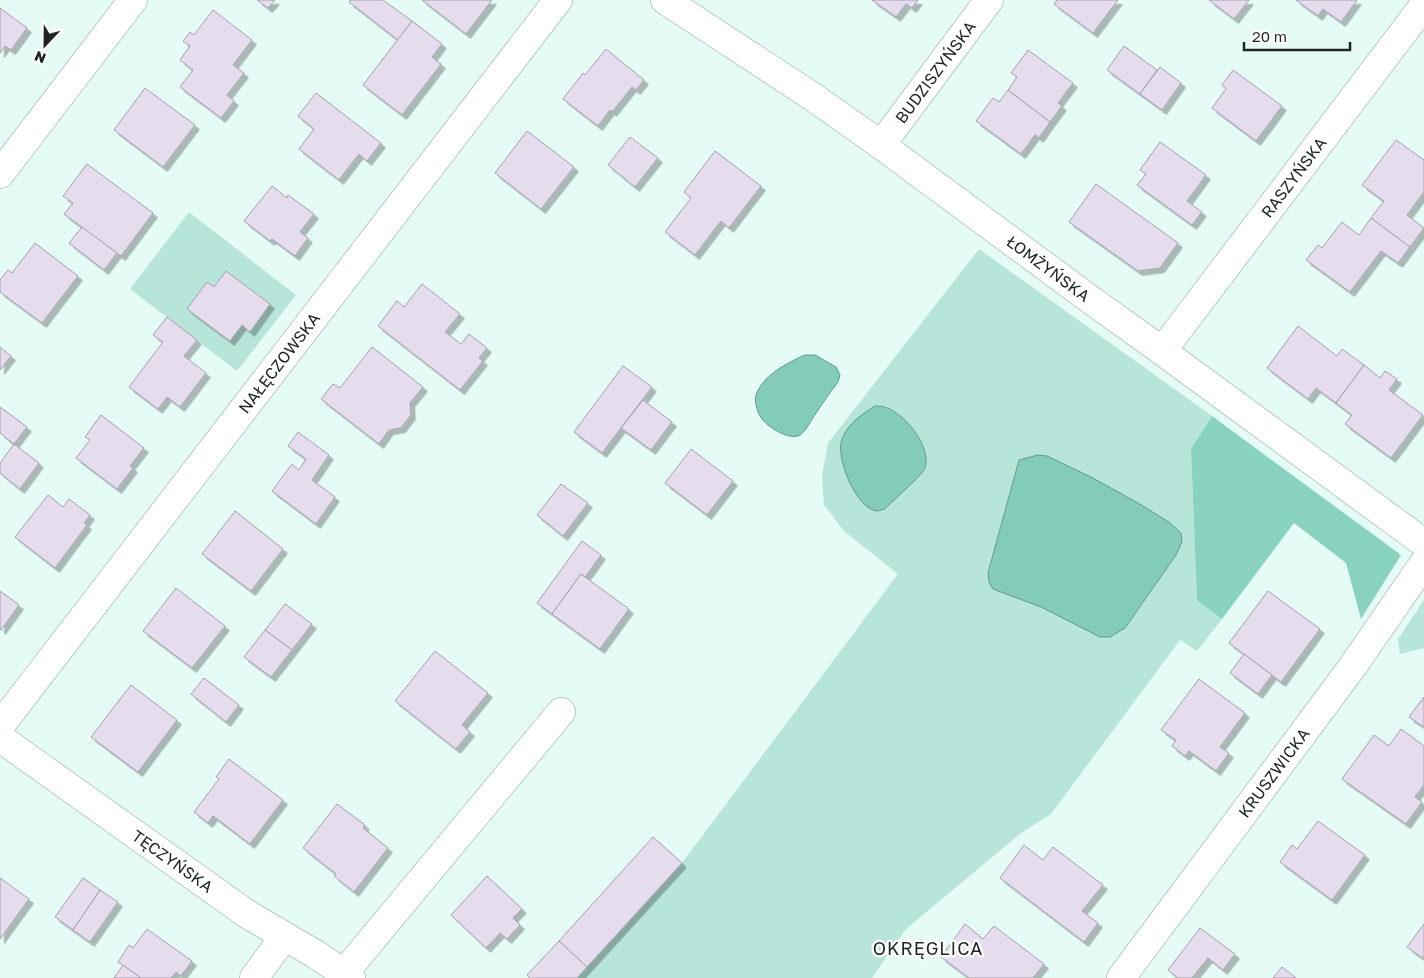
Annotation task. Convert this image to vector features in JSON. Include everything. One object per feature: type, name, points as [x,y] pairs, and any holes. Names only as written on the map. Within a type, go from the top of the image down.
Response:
[{"type":"street","points":[[0,174],[133,0]]},
{"type":"street","name":"NAŁĘCZOWSKA","points":[[0,726],[558,0]]},
{"type":"street","name":"ŁOMŻYŃSKA","points":[[665,0],[813,97],[881,145],[1424,543]]},
{"type":"street","name":"BUDZISZYŃSKA","points":[[881,145],[989,0]]},
{"type":"street","name":"RASZYŃSKA","points":[[1162,351],[1424,4]]},
{"type":"street","name":"KRUSZWICKA","points":[[1121,978],[1353,666],[1424,563]]},
{"type":"street","points":[[348,976],[561,712]]},
{"type":"street","name":"TĘCZYŃSKA","points":[[0,738],[247,914],[348,976]]},
{"type":"street","points":[[254,978],[284,937]]},
{"type":"shaded area","points":[[189,212],[296,295],[237,371],[130,289]]},
{"type":"shaded area","points":[[979,249],[1212,416],[1191,449],[1197,599],[1222,619],[1197,651],[1180,640],[1051,814],[1021,833],[906,929],[872,978],[577,978],[682,863],[898,574],[844,531],[824,505],[822,476],[828,443]]},
{"type":"shaded area","points":[[805,355],[815,355],[836,367],[840,375],[838,382],[805,430],[800,435],[786,435],[770,427],[763,420],[757,409],[756,395],[764,381],[776,370]]},
{"type":"shaded area","points":[[875,406],[891,410],[908,423],[922,445],[926,461],[925,468],[913,482],[885,509],[877,511],[869,508],[855,492],[844,469],[841,447],[842,439],[851,424]]},
{"type":"shaded area","points":[[1212,416],[1401,555],[1361,619],[1346,563],[1294,523],[1222,619],[1197,600],[1191,449]]},
{"type":"shaded area","points":[[1038,455],[1047,456],[1091,477],[1169,522],[1181,533],[1182,542],[1176,555],[1125,628],[1110,637],[1100,637],[1041,607],[993,589],[989,582],[988,573],[1019,460]]},
{"type":"shaded area","points":[[1424,600],[1424,648],[1400,654],[1398,639]]},
{"type":"building","points":[[257,0],[275,0],[268,8]]},
{"type":"building","points":[[351,0],[383,0],[412,21],[398,40],[349,2]]},
{"type":"building","points":[[422,0],[492,0],[466,34]]},
{"type":"building","points":[[872,0],[918,0],[912,8],[906,4],[896,17]]},
{"type":"building","points":[[1057,0],[1118,0],[1093,33],[1054,4]]},
{"type":"building","points":[[1209,0],[1249,0],[1234,19]]},
{"type":"building","points":[[1296,0],[1357,0],[1341,22],[1323,9],[1318,16]]},
{"type":"building","points":[[0,8],[27,28],[11,50],[5,46],[0,53]]},
{"type":"building","points":[[213,10],[252,40],[233,65],[244,73],[227,95],[234,101],[221,118],[180,87],[193,70],[180,60],[190,46],[183,41],[190,32],[194,35]]},
{"type":"building","points":[[412,21],[442,44],[432,57],[441,64],[402,115],[363,85]]},
{"type":"building","points":[[1124,46],[1157,70],[1140,94],[1107,70]]},
{"type":"building","points":[[606,49],[644,80],[636,90],[632,87],[598,126],[563,99],[583,73],[585,75]]},
{"type":"building","points":[[1028,50],[1073,83],[1058,103],[1062,106],[1050,122],[1008,90],[1017,77],[1011,73]]},
{"type":"building","points":[[1160,67],[1181,83],[1162,110],[1140,94]]},
{"type":"building","points":[[1233,70],[1282,106],[1256,141],[1212,108],[1226,89],[1222,85]]},
{"type":"building","points":[[145,88],[195,125],[163,167],[114,130]]},
{"type":"building","points":[[1008,90],[1050,122],[1039,138],[1035,135],[1021,154],[976,121],[993,98],[999,102]]},
{"type":"building","points":[[316,93],[381,143],[367,161],[359,154],[339,180],[299,149],[314,129],[298,116]]},
{"type":"building","points":[[527,131],[574,167],[541,209],[495,173]]},
{"type":"building","points":[[630,137],[658,158],[635,187],[608,165]]},
{"type":"building","points":[[1396,140],[1424,160],[1424,192],[1407,215],[1424,228],[1410,247],[1371,218],[1384,201],[1362,185]]},
{"type":"building","points":[[1160,142],[1206,175],[1187,201],[1202,212],[1192,225],[1137,185],[1146,174],[1140,170]]},
{"type":"building","points":[[715,151],[761,186],[729,228],[721,221],[695,255],[665,232],[691,198],[684,192]]},
{"type":"building","points":[[87,164],[153,213],[121,256],[64,214],[73,203],[63,196]]},
{"type":"building","points":[[1096,184],[1178,243],[1160,268],[1138,271],[1069,222]]},
{"type":"building","points":[[272,186],[287,198],[288,195],[314,214],[300,232],[308,238],[295,256],[272,239],[270,241],[244,221]]},
{"type":"building","points":[[1371,218],[1410,247],[1398,263],[1381,251],[1350,292],[1306,260],[1318,245],[1322,248],[1342,222],[1359,235]]},
{"type":"building","points":[[82,227],[117,253],[104,270],[69,243]]},
{"type":"building","points":[[35,243],[78,276],[42,323],[0,292],[0,280],[8,270],[12,273]]},
{"type":"building","points":[[226,271],[270,304],[250,332],[242,325],[230,341],[187,309],[207,282],[214,287]]},
{"type":"building","points":[[422,284],[460,314],[445,332],[461,344],[469,334],[487,348],[479,358],[483,361],[460,390],[378,326],[397,301],[404,307]]},
{"type":"building","points":[[167,317],[197,340],[184,356],[206,373],[180,407],[167,397],[158,409],[129,387],[163,342],[153,335]]},
{"type":"building","points":[[1298,326],[1337,356],[1342,349],[1364,365],[1336,403],[1316,388],[1308,399],[1267,368]]},
{"type":"building","points":[[0,347],[11,356],[0,370]]},
{"type":"building","points":[[372,347],[423,387],[410,403],[411,415],[401,428],[389,430],[379,444],[321,399],[333,384],[340,388]]},
{"type":"building","points":[[1364,365],[1380,378],[1385,371],[1397,379],[1389,390],[1423,415],[1391,458],[1345,424],[1352,415],[1336,403]]},
{"type":"building","points":[[623,366],[652,387],[602,453],[574,432]]},
{"type":"building","points":[[643,400],[672,422],[651,450],[621,428]]},
{"type":"building","points":[[0,407],[27,427],[14,444],[0,433]]},
{"type":"building","points":[[101,415],[144,448],[130,466],[133,468],[117,489],[76,458],[90,440],[85,437]]},
{"type":"building","points":[[298,432],[329,455],[312,480],[335,497],[316,524],[272,491],[292,464],[299,470],[306,459],[288,446]]},
{"type":"building","points":[[14,444],[39,463],[20,489],[0,473],[0,463]]},
{"type":"building","points":[[691,449],[733,481],[707,515],[665,483]]},
{"type":"building","points":[[561,484],[588,503],[563,536],[537,515]]},
{"type":"building","points":[[48,495],[63,507],[69,499],[90,515],[84,523],[87,525],[55,568],[15,537]]},
{"type":"building","points":[[235,511],[283,549],[251,591],[202,554]]},
{"type":"building","points":[[582,541],[601,555],[585,577],[581,574],[552,614],[537,603]]},
{"type":"building","points":[[581,574],[629,609],[600,649],[552,614]]},
{"type":"building","points":[[176,588],[225,626],[192,668],[143,631]]},
{"type":"building","points":[[0,591],[19,605],[1,630],[0,629]]},
{"type":"building","points":[[1268,591],[1320,629],[1281,682],[1229,643]]},
{"type":"building","points":[[285,604],[312,624],[292,650],[265,630]]},
{"type":"building","points":[[265,630],[292,650],[271,677],[244,657]]},
{"type":"building","points":[[435,651],[488,693],[462,725],[470,732],[456,749],[395,701]]},
{"type":"building","points":[[1244,654],[1272,675],[1258,694],[1230,673]]},
{"type":"building","points":[[204,678],[239,705],[226,722],[191,694]]},
{"type":"building","points":[[1199,679],[1245,713],[1220,747],[1229,753],[1216,771],[1189,751],[1185,756],[1172,746],[1176,740],[1161,730]]},
{"type":"building","points":[[131,685],[177,720],[138,772],[91,737]]},
{"type":"building","points":[[1424,697],[1424,727],[1409,717]]},
{"type":"building","points":[[1401,729],[1424,746],[1424,785],[1415,797],[1422,802],[1406,824],[1342,779],[1374,735],[1389,746]]},
{"type":"building","points":[[229,759],[283,800],[250,844],[213,816],[208,823],[194,812],[219,779],[216,777]]},
{"type":"building","points":[[337,804],[365,825],[363,828],[388,848],[354,892],[334,876],[336,874],[303,848]]},
{"type":"building","points":[[1318,821],[1365,855],[1332,900],[1280,862],[1292,845],[1297,849]]},
{"type":"building","points":[[653,837],[682,863],[587,967],[559,941]]},
{"type":"building","points":[[1024,845],[1043,860],[1053,847],[1103,885],[1082,911],[1098,923],[1084,942],[1000,878]]},
{"type":"building","points":[[487,876],[522,909],[513,918],[520,925],[507,939],[500,933],[486,948],[451,915]]},
{"type":"building","points":[[0,878],[29,899],[0,939]]},
{"type":"building","points":[[83,878],[100,890],[73,930],[55,917]]},
{"type":"building","points":[[100,890],[118,902],[90,942],[73,930]]},
{"type":"building","points":[[965,924],[983,939],[994,926],[1044,964],[1033,978],[969,978],[941,957]]},
{"type":"building","points":[[1424,924],[1424,959],[1407,947]]},
{"type":"building","points":[[1200,928],[1235,954],[1223,970],[1208,958],[1192,978],[1178,978],[1168,970]]},
{"type":"building","points":[[147,929],[192,961],[181,976],[176,972],[171,978],[141,978],[118,962],[129,945],[133,948]]},
{"type":"building","points":[[559,941],[587,967],[577,978],[530,978],[527,975]]},
{"type":"building","points":[[123,965],[141,978],[114,978]]},
{"type":"building","points":[[1282,967],[1296,978],[1273,978]]},
{"type":"district","name":"OKRĘGLICA","points":[[928,948]]}]
